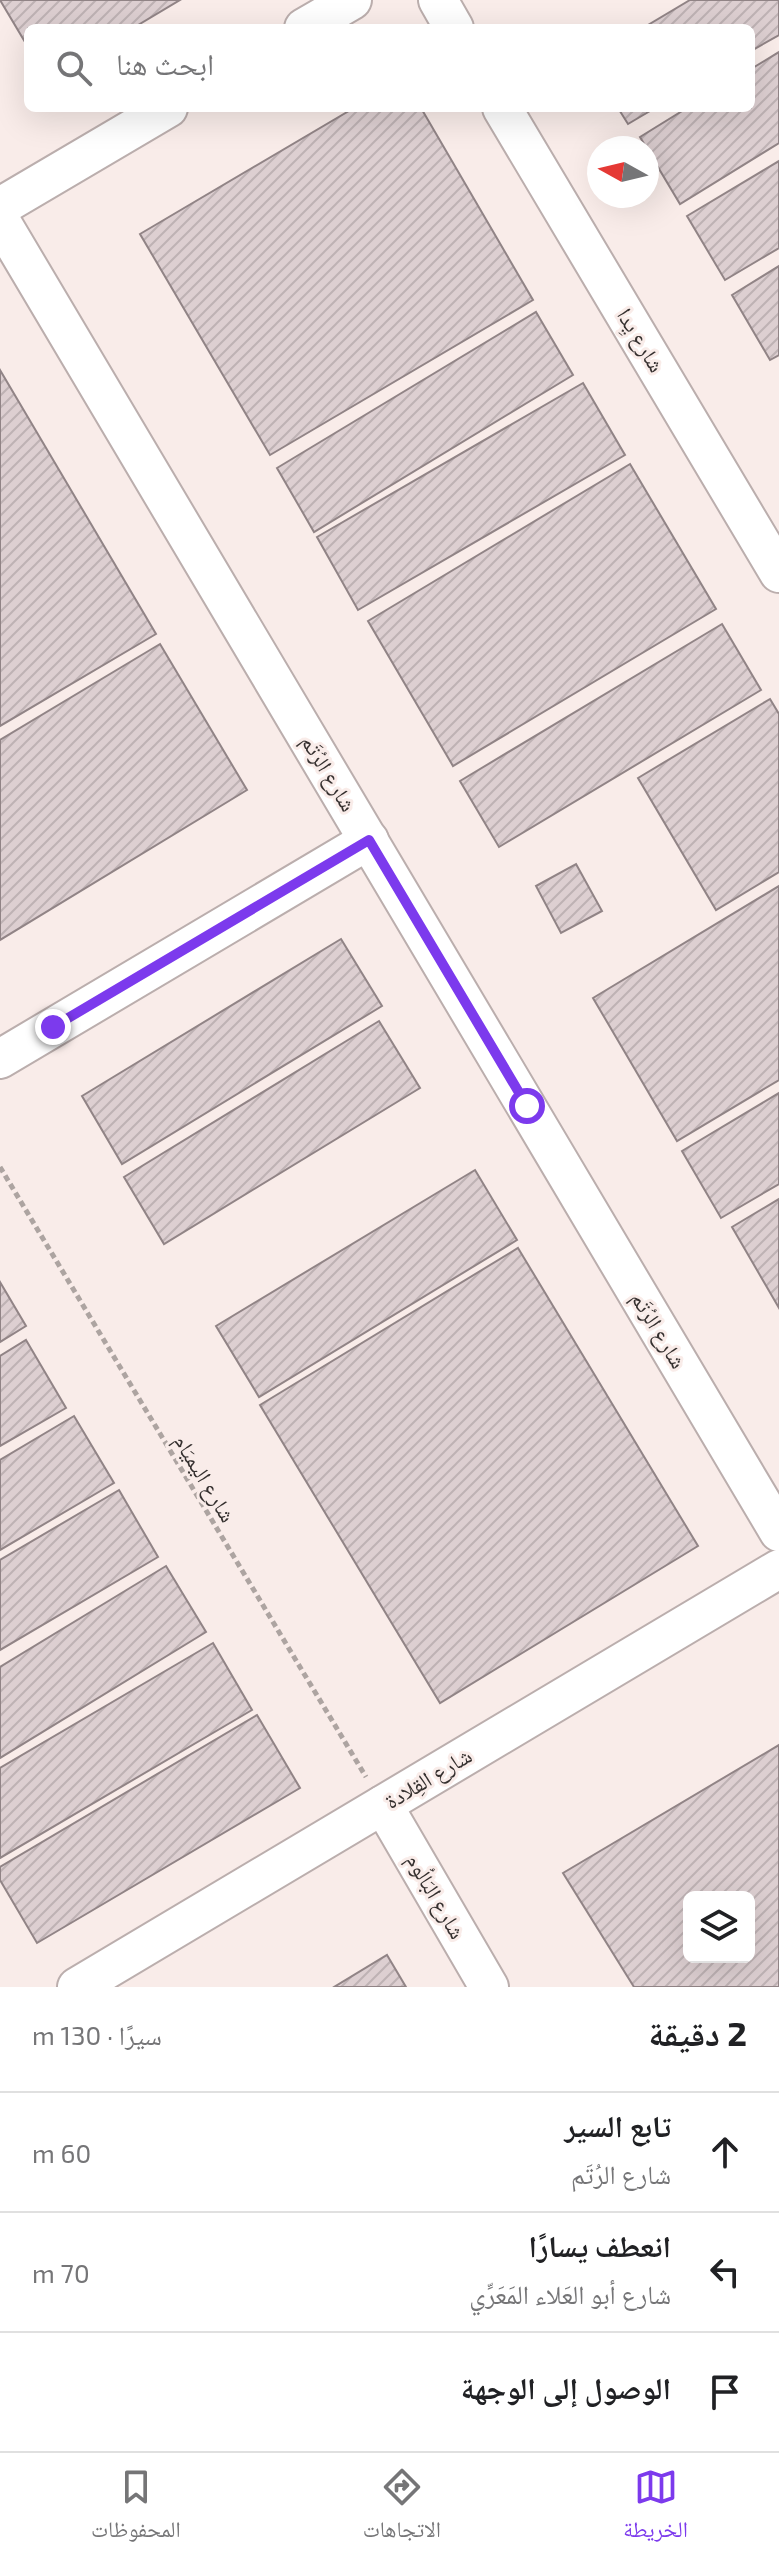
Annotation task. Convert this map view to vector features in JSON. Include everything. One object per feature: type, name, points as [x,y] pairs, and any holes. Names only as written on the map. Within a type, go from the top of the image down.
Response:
[{"type":"street","points":[[311,24],[352,0]]},
{"type":"street","points":[[438,0],[452,24]]},
{"type":"street","points":[[0,207],[161,112]]},
{"type":"street","name":"شارع يِدا","points":[[504,112],[779,573]]},
{"type":"street","name":"شارع الرُتَم","points":[[0,220],[779,1532]]},
{"type":"street","points":[[0,1059],[369,840]]},
{"type":"street","name":"شارع القِلادة","points":[[77,1987],[779,1569]]},
{"type":"street","name":"شارع البَالُوم","points":[[383,1805],[489,1987]]},
{"type":"path","name":"شارع اليميَام","points":[[0,1167],[383,1805]]},
{"type":"building","points":[[0,0],[180,0],[140,24],[24,24],[24,40]]},
{"type":"building","points":[[690,0],[779,0],[779,35],[755,49],[755,24],[650,24]]},
{"type":"building","points":[[779,52],[779,143],[680,204],[659,169],[659,136],[642,136],[681,112],[755,112],[755,67]]},
{"type":"building","points":[[347,112],[423,112],[533,300],[270,455],[140,234]]},
{"type":"building","points":[[620,112],[648,112],[628,124]]},
{"type":"building","points":[[779,161],[779,248],[725,280],[687,216]]},
{"type":"building","points":[[779,266],[779,355],[770,360],[732,295]]},
{"type":"building","points":[[536,312],[573,375],[314,532],[277,468]]},
{"type":"building","points":[[0,370],[156,634],[0,726]]},
{"type":"building","points":[[583,383],[625,455],[358,610],[317,537]]},
{"type":"building","points":[[630,464],[716,609],[453,766],[368,621]]},
{"type":"building","points":[[722,624],[761,690],[499,847],[460,781]]},
{"type":"building","points":[[160,644],[247,790],[0,940],[0,740]]},
{"type":"building","points":[[770,699],[779,714],[779,872],[716,910],[638,778]]},
{"type":"building","points":[[576,864],[602,911],[561,933],[536,886]]},
{"type":"building","points":[[779,886],[779,1080],[677,1141],[593,998]]},
{"type":"building","points":[[341,939],[382,1006],[122,1164],[82,1096]]},
{"type":"building","points":[[379,1021],[420,1088],[164,1244],[124,1177]]},
{"type":"building","points":[[779,1093],[779,1184],[721,1218],[682,1151]]},
{"type":"building","points":[[475,1170],[517,1240],[259,1397],[216,1326]]},
{"type":"building","points":[[779,1199],[779,1308],[732,1227]]},
{"type":"building","points":[[518,1248],[698,1546],[440,1703],[260,1405]]},
{"type":"building","points":[[0,1282],[26,1326],[0,1342]]},
{"type":"building","points":[[26,1340],[66,1408],[0,1446],[0,1356]]},
{"type":"building","points":[[74,1416],[114,1483],[0,1550],[0,1460]]},
{"type":"building","points":[[119,1490],[158,1557],[0,1650],[0,1560]]},
{"type":"building","points":[[166,1566],[206,1632],[0,1758],[0,1667]]},
{"type":"building","points":[[213,1643],[252,1710],[0,1858],[0,1768]]},
{"type":"building","points":[[257,1715],[300,1788],[37,1943],[0,1880],[0,1867]]},
{"type":"building","points":[[779,1745],[779,1987],[634,1987],[563,1873]]},
{"type":"building","points":[[387,1955],[406,1987],[334,1987]]},
{"type":"route","points":[[53,1027],[369,840],[527,1106]]}]
